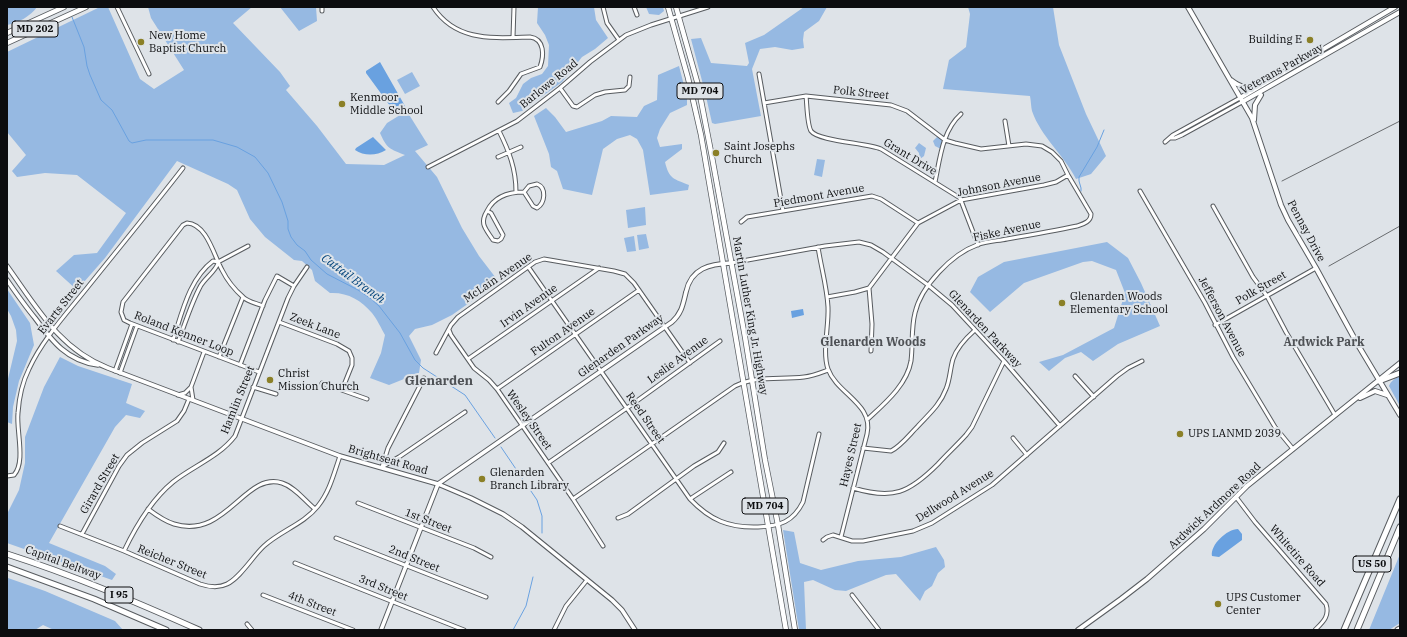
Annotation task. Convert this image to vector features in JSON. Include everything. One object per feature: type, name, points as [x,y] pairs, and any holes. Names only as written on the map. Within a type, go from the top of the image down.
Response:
[{"type":"highway","points":[[1379,381],[1400,373]]},
{"type":"highway","name":"US 50","points":[[1344,630],[1400,499]]},
{"type":"highway","name":"US 50","points":[[1357,630],[1400,528]]},
{"type":"highway","points":[[7,551],[37,564]]},
{"type":"highway","name":"Capital Beltway","points":[[7,554],[99,587],[199,630]]},
{"type":"highway","name":"Capital Beltway","points":[[7,567],[94,599],[166,630]]},
{"type":"main road","name":"MD 202","points":[[7,43],[63,16],[86,7]]},
{"type":"main road","name":"Martin Luther King Jr. Highway","points":[[668,7],[688,78],[701,137],[786,630]]},
{"type":"main road","name":"Martin Luther King Jr. Highway","points":[[676,7],[698,85],[708,134],[765,460],[778,525],[795,630]]},
{"type":"main road","name":"Pennsy Drive","points":[[1188,7],[1254,122],[1284,213],[1316,268],[1337,309],[1400,415]]},
{"type":"main road","name":"Veterans Parkway","points":[[1241,100],[1395,7]]},
{"type":"main road","name":"MD 202","points":[[7,33],[61,8]]},
{"type":"main road","name":"Veterans Parkway","points":[[1241,100],[1267,89],[1400,12]]},
{"type":"main road","points":[[1229,78],[1240,86],[1247,88],[1272,80]]},
{"type":"main road","points":[[1254,122],[1255,105],[1257,100],[1267,89]]},
{"type":"main road","points":[[701,137],[708,134]]},
{"type":"main road","name":"Ardwick Ardmore Road","points":[[1078,630],[1121,600],[1147,579],[1204,529],[1247,486],[1400,363]]},
{"type":"main road","points":[[1350,403],[1375,391],[1388,395]]},
{"type":"street","points":[[117,7],[149,74]]},
{"type":"street","points":[[433,7],[446,23],[472,36],[530,37],[539,40],[542,46],[541,62],[538,68],[521,74],[509,92],[498,102]]},
{"type":"street","points":[[513,37],[514,7]]},
{"type":"street","points":[[603,7],[608,26],[619,40]]},
{"type":"street","points":[[634,7],[637,15]]},
{"type":"street","name":"Barlowe Road","points":[[428,167],[517,121],[619,40],[637,30],[708,7]]},
{"type":"street","points":[[61,8],[63,16]]},
{"type":"street","points":[[759,74],[782,211]]},
{"type":"street","points":[[560,88],[573,106],[577,107],[595,95],[605,92],[625,90],[629,86],[630,77]]},
{"type":"street","name":"Polk Street","points":[[764,103],[806,96],[895,106],[911,114],[945,140]]},
{"type":"street","name":"Grant Drive","points":[[806,96],[810,128],[814,133],[832,139],[878,147],[961,200]]},
{"type":"street","name":"Veterans Parkway","points":[[1165,142],[1171,138],[1182,135],[1241,100]]},
{"type":"street","points":[[935,182],[945,140],[951,126],[961,114]]},
{"type":"street","points":[[1005,122],[1009,146]]},
{"type":"street","points":[[499,131],[510,153],[515,174],[516,192]]},
{"type":"street","points":[[945,140],[980,149],[1032,144],[1045,148],[1060,159],[1068,176]]},
{"type":"street","points":[[498,157],[521,147]]},
{"type":"street","name":"Evarts Street","points":[[7,476],[12,476],[16,473],[19,464],[18,415],[23,383],[32,362],[54,330],[183,168]]},
{"type":"street","name":"Fiske Avenue","points":[[868,420],[896,391],[908,370],[911,362],[915,311],[928,285],[954,259],[978,244],[1076,226],[1090,219],[1091,214],[1068,176]]},
{"type":"street","name":"Johnson Avenue","points":[[869,288],[918,223],[961,200],[1044,185],[1056,182],[1068,176]]},
{"type":"street","points":[[539,184],[542,188],[544,198],[543,203],[537,208],[534,207],[524,192],[529,186],[539,184]]},
{"type":"street","name":"Jefferson Avenue","points":[[1140,191],[1267,415],[1293,449]]},
{"type":"street","points":[[487,211],[491,213],[503,235],[502,239],[498,242],[493,240],[482,220],[487,211],[494,201],[516,192],[524,192]]},
{"type":"street","name":"Piedmont Avenue","points":[[742,222],[747,217],[872,196],[881,199],[918,223]]},
{"type":"street","points":[[961,200],[978,244]]},
{"type":"street","points":[[1213,206],[1253,277],[1267,296],[1286,332],[1335,416]]},
{"type":"street","name":"Roland Kenner Loop","points":[[259,372],[132,324],[124,320],[121,312],[123,304],[183,225],[187,223],[197,227],[206,237],[231,284],[243,297],[263,306]]},
{"type":"street","name":"Glenarden Parkway","points":[[438,484],[675,319],[683,306],[688,286],[696,273],[706,267],[855,242],[863,242],[891,258],[952,305],[1004,361],[1060,426]]},
{"type":"street","points":[[172,340],[192,288],[202,272],[214,261],[218,262],[248,246]]},
{"type":"street","points":[[573,499],[732,388],[752,379],[771,377],[803,377],[828,370],[826,353],[828,316],[827,297],[818,247]]},
{"type":"street","name":"McLain Avenue","points":[[436,353],[451,325],[460,315],[529,268],[538,260],[544,259],[625,274],[632,280],[690,363]]},
{"type":"street","points":[[178,342],[199,288],[217,267],[218,262]]},
{"type":"street","name":"Brightseat Road","points":[[7,266],[54,330],[77,352],[120,373],[340,456],[438,484],[471,498],[503,514],[587,580],[622,610],[635,630]]},
{"type":"street","name":"Hamlin Street","points":[[124,551],[148,509],[163,491],[173,482],[227,445],[234,436],[294,286],[306,267]]},
{"type":"street","name":"Reed Street","points":[[529,268],[690,499],[705,513],[727,524],[743,527],[768,527],[778,525]]},
{"type":"street","name":"Irvin Avenue","points":[[468,359],[599,268]]},
{"type":"street","name":"Polk Street","points":[[1215,325],[1316,268]]},
{"type":"street","points":[[240,365],[263,306],[277,276],[294,286]]},
{"type":"street","name":"Brightseat Road","points":[[7,280],[56,345],[69,355],[88,363],[101,365]]},
{"type":"street","points":[[827,297],[869,288],[872,324],[871,351]]},
{"type":"street","name":"Fulton Avenue","points":[[497,389],[639,290]]},
{"type":"street","points":[[219,357],[243,297]]},
{"type":"street","name":"Zeek Lane","points":[[279,322],[337,344],[349,351],[352,358],[352,366],[342,390]]},
{"type":"street","points":[[115,371],[132,324]]},
{"type":"street","points":[[120,373],[137,326]]},
{"type":"street","name":"Wesley Street","points":[[449,330],[476,370],[489,380],[497,389],[573,499],[603,546]]},
{"type":"street","points":[[863,448],[891,451],[900,445],[929,415],[940,401],[946,388],[954,358],[959,346],[975,330]]},
{"type":"street","name":"Leslie Avenue","points":[[548,463],[720,341]]},
{"type":"street","points":[[191,400],[191,387],[204,352]]},
{"type":"street","points":[[852,488],[875,493],[892,494],[907,489],[921,480],[966,435],[972,427],[1004,361]]},
{"type":"street","name":"Dellwood Avenue","points":[[823,540],[831,536],[841,537],[852,541],[863,541],[923,528],[992,485],[1122,372],[1142,361]]},
{"type":"street","name":"Hayes Street","points":[[828,370],[865,412],[868,420],[868,430],[852,488],[841,537]]},
{"type":"street","points":[[1075,376],[1094,397]]},
{"type":"street","points":[[382,467],[386,453],[424,378]]},
{"type":"street","points":[[322,383],[367,399]]},
{"type":"street","points":[[178,395],[184,393],[191,387]]},
{"type":"street","points":[[253,387],[276,394]]},
{"type":"street","name":"Girard Street","points":[[82,534],[126,455],[177,421],[191,400]]},
{"type":"street","points":[[382,467],[465,412]]},
{"type":"street","points":[[778,525],[790,520],[803,502],[819,434]]},
{"type":"street","points":[[1013,438],[1027,455]]},
{"type":"street","points":[[618,518],[632,511],[701,460],[717,452],[724,443]]},
{"type":"street","name":"Reicher Street","points":[[60,526],[124,551],[200,584],[214,587],[221,586],[234,578],[272,539],[315,510],[327,493],[340,456]]},
{"type":"street","points":[[690,499],[730,472]]},
{"type":"street","points":[[148,509],[162,519],[174,524],[186,526],[201,525],[220,517],[256,487],[273,481],[290,487],[315,510]]},
{"type":"street","points":[[381,630],[438,484]]},
{"type":"street","name":"Whitetire Road","points":[[1236,497],[1255,522],[1326,604],[1328,611],[1327,616],[1315,630]]},
{"type":"street","name":"1st Street","points":[[358,503],[480,551],[491,557]]},
{"type":"street","name":"2nd Street","points":[[336,538],[486,597]]},
{"type":"street","name":"3rd Street","points":[[295,564],[464,630]]},
{"type":"street","points":[[554,630],[566,606],[587,580]]},
{"type":"street","name":"4th Street","points":[[264,595],[353,630]]},
{"type":"street","points":[[852,595],[879,630]]},
{"type":"street","points":[[247,624],[252,630]]},
{"type":"shaded area","points":[[7,7],[37,7],[24,19],[7,25]]},
{"type":"shaded area","points":[[100,7],[108,7],[140,79],[154,89],[184,70],[151,18],[148,7],[252,7],[233,23],[280,72],[290,86],[286,90],[317,126],[346,164],[384,165],[405,155],[390,148],[380,133],[387,123],[405,112],[408,113],[428,145],[415,151],[437,177],[462,228],[479,256],[499,282],[452,315],[432,325],[415,329],[409,336],[421,360],[419,373],[389,385],[370,378],[381,353],[385,335],[372,313],[363,304],[348,295],[330,293],[315,281],[312,270],[302,261],[294,260],[265,237],[250,219],[237,190],[228,184],[177,161],[105,258],[77,290],[56,271],[74,255],[97,253],[126,213],[77,175],[45,173],[17,177],[12,171],[26,155],[7,132],[7,52]]},
{"type":"shaded area","points":[[280,7],[316,7],[317,21],[299,31]]},
{"type":"shaded area","points":[[538,7],[594,7],[596,20],[608,38],[595,49],[582,57],[562,82],[522,111],[513,113],[509,103],[516,98],[523,84],[531,78],[542,74],[548,66],[549,45],[545,35],[537,23]]},
{"type":"shaded area","points":[[646,7],[663,7],[664,11],[659,15],[649,14]]},
{"type":"shaded area","points":[[804,7],[827,7],[819,21],[804,32],[804,48],[792,50],[775,47],[760,49],[752,69],[761,116],[715,124],[712,123],[691,39],[701,38],[711,63],[747,66],[749,63],[745,43],[764,35]]},
{"type":"shaded area","points":[[968,7],[1053,7],[1059,45],[1086,114],[1106,156],[1091,174],[1076,179],[1036,120],[1032,111],[1030,96],[943,89],[949,60],[966,47],[970,14]]},
{"type":"shaded area","points":[[380,62],[405,106],[396,114],[366,73],[366,71]]},
{"type":"shaded area","points":[[679,66],[687,97],[687,105],[670,113],[660,129],[657,138],[660,147],[682,144],[682,149],[665,162],[670,175],[676,180],[689,185],[688,190],[650,195],[643,150],[637,139],[630,135],[617,139],[603,149],[592,195],[563,189],[557,171],[551,167],[549,154],[534,116],[546,108],[566,132],[602,121],[611,116],[637,117],[644,106],[657,100],[658,75]]},
{"type":"shaded area","points":[[412,72],[420,86],[405,94],[397,80]]},
{"type":"shaded area","points":[[373,137],[386,150],[370,154],[355,150],[356,148]]},
{"type":"shaded area","points":[[937,137],[940,137],[943,142],[941,149],[935,146],[933,141]]},
{"type":"shaded area","points":[[919,143],[926,148],[924,156],[920,159],[919,153],[915,148]]},
{"type":"shaded area","points":[[817,159],[825,160],[822,177],[814,175]]},
{"type":"shaded area","points":[[645,207],[646,225],[628,228],[626,210]]},
{"type":"shaded area","points":[[646,234],[649,248],[639,250],[637,235]]},
{"type":"shaded area","points":[[634,236],[636,251],[627,252],[624,238]]},
{"type":"shaded area","points":[[1107,242],[1128,258],[1160,326],[1118,344],[1093,361],[1081,352],[1065,358],[1049,371],[1039,362],[1063,355],[1114,328],[1125,293],[1116,270],[1092,261],[1083,262],[1024,283],[990,312],[970,292],[978,277],[1004,262]]},
{"type":"shaded area","points":[[7,289],[30,323],[34,345],[19,381],[13,407],[12,424],[7,422],[7,383],[17,341],[16,330],[7,309]]},
{"type":"shaded area","points":[[803,309],[804,315],[792,318],[791,311]]},
{"type":"shaded area","points":[[60,357],[78,366],[132,384],[126,403],[145,411],[140,418],[126,415],[115,427],[49,543],[105,566],[116,574],[112,580],[7,543],[7,514],[19,490],[25,463],[25,437],[44,387]]},
{"type":"shaded area","points":[[1400,376],[1400,406],[1389,386],[1393,380]]},
{"type":"shaded area","points":[[1238,529],[1242,534],[1242,540],[1219,557],[1212,556],[1214,547],[1220,538],[1229,532]]},
{"type":"shaded area","points":[[783,530],[794,532],[800,563],[821,570],[858,561],[901,557],[936,547],[944,560],[945,567],[938,573],[932,586],[925,591],[920,601],[896,574],[886,575],[846,591],[835,590],[813,580],[804,582],[806,630],[799,630]]},
{"type":"shaded area","points":[[1400,554],[1400,623],[1389,630],[1369,630]]},
{"type":"shaded area","points":[[8,578],[45,591],[115,621],[123,630],[54,630],[43,625],[35,630],[7,630]]},
{"type":"waterway","name":"Cattail Branch","points":[[72,17],[84,47],[90,75],[101,100],[112,110],[129,141],[132,143],[146,140],[213,140],[237,147],[255,157],[268,173],[282,202],[288,221],[288,229],[291,237],[297,245],[305,251],[311,260],[327,274],[358,290],[379,306],[400,333],[415,360],[423,368],[465,395],[495,438]]},
{"type":"waterway","points":[[1081,191],[1079,177],[1097,147],[1104,130]]},
{"type":"waterway","name":"Cattail Branch","points":[[501,447],[537,500],[542,516],[542,533]]},
{"type":"waterway","name":"Cattail Branch","points":[[513,630],[526,606],[533,577]]},
{"type":"railway","points":[[1282,181],[1400,121]]},
{"type":"railway","points":[[1329,266],[1400,226]]},
{"type":"place","name":"Building E","points":[[1310,40]]},
{"type":"place","name":"New Home Baptist Church","points":[[141,42]]},
{"type":"place","name":"Kenmoor Middle School","points":[[342,104]]},
{"type":"place","name":"Saint Josephs Church","points":[[716,153]]},
{"type":"place","name":"Glenarden Woods Elementary School","points":[[1062,303]]},
{"type":"place","name":"Christ Mission Church","points":[[270,380]]},
{"type":"place","name":"UPS LANMD 2039","points":[[1180,434]]},
{"type":"place","name":"Glenarden Branch Library","points":[[482,479]]},
{"type":"place","name":"UPS Customer Center","points":[[1218,604]]},
{"type":"district","name":"Glenarden Woods","points":[[873,343]]},
{"type":"district","name":"Ardwick Park","points":[[1324,343]]},
{"type":"district","name":"Glenarden","points":[[439,381]]}]
